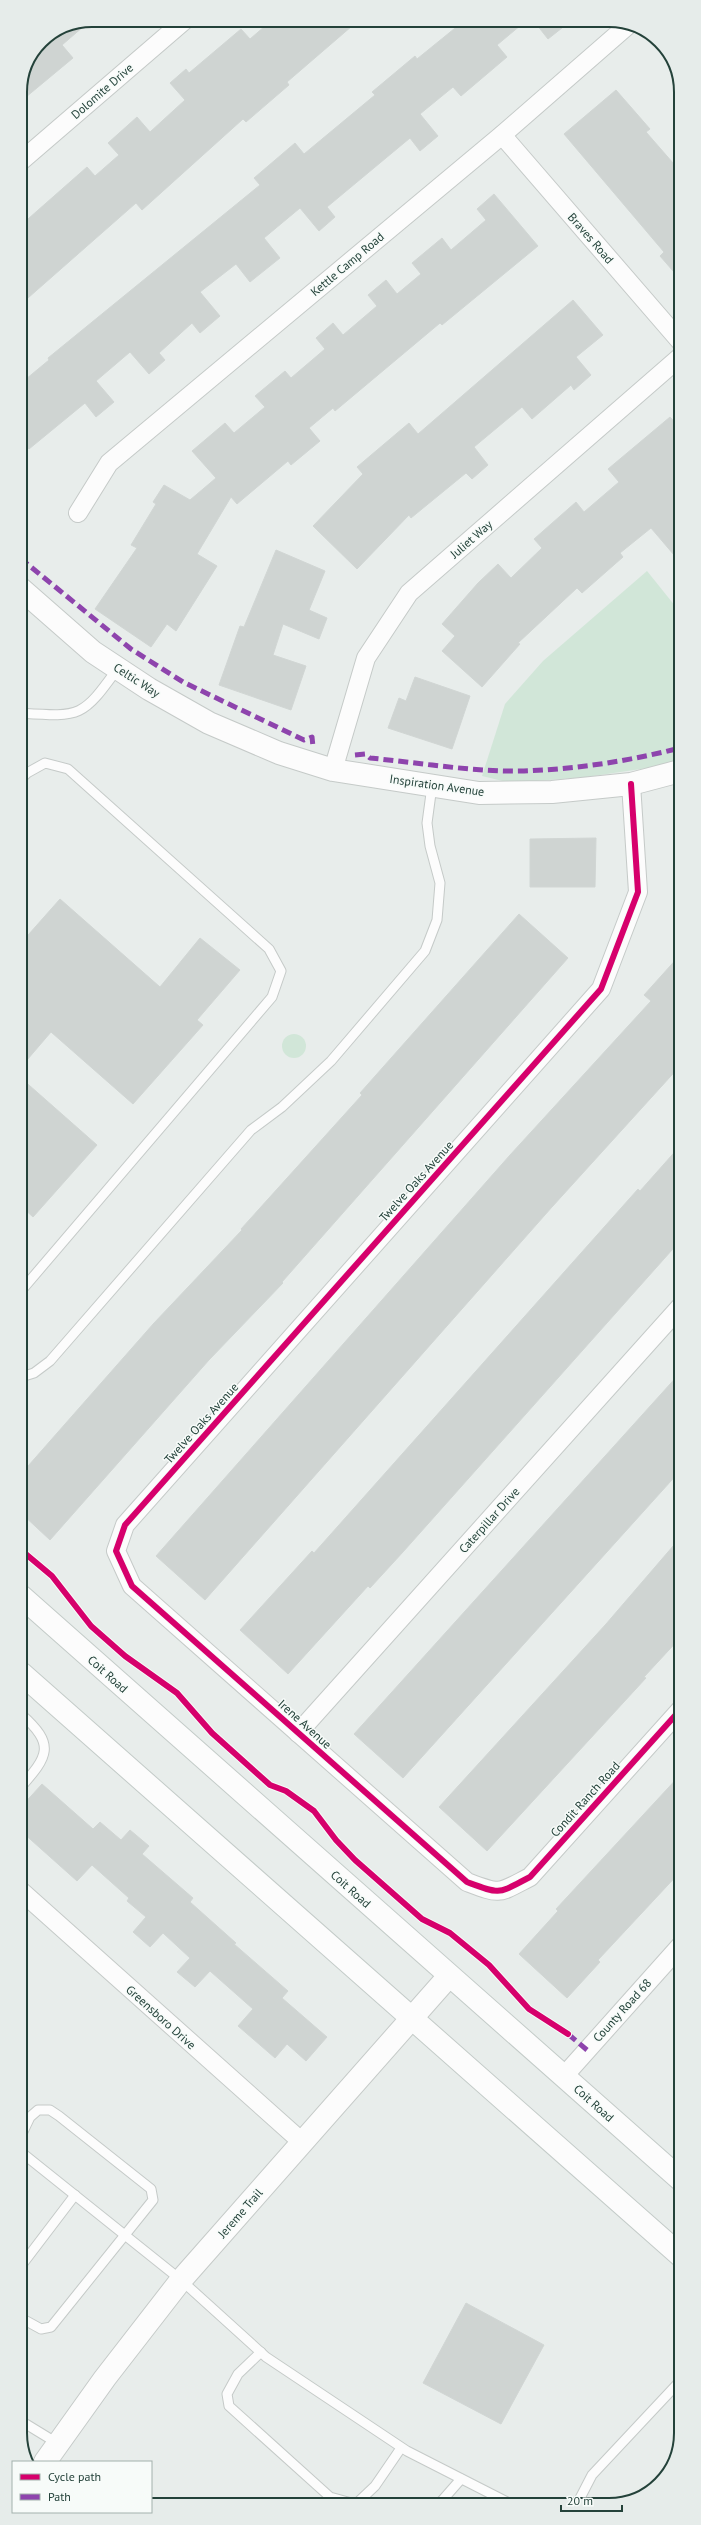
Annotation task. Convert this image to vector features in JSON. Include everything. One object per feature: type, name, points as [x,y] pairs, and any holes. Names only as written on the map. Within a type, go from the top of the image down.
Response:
[{"type":"main road","name":"Celtic Way","points":[[27,594],[93,652],[209,723],[268,749]]},
{"type":"main road","name":"Inspiration Avenue","points":[[268,749],[334,770],[479,793],[530,793],[631,784],[674,773]]},
{"type":"main road","name":"Coit Road","points":[[27,1601],[674,2174]]},
{"type":"main road","points":[[27,1678],[674,2250]]},
{"type":"main road","name":"Jereme Trail","points":[[46,2461],[105,2378],[181,2280],[449,1976]]},
{"type":"street","name":"Dolomite Drive","points":[[27,156],[177,27]]},
{"type":"street","name":"Kettle Camp Road","points":[[78,513],[109,463],[502,135],[624,29]]},
{"type":"street","name":"Braves Road","points":[[502,135],[674,334]]},
{"type":"street","name":"Juliet Way","points":[[334,770],[366,658],[409,593],[674,362]]},
{"type":"street","name":"Twelve Oaks Avenue","points":[[116,1552],[125,1525],[602,989],[638,892],[631,784]]},
{"type":"street","name":"Caterpillar Drive","points":[[298,1733],[674,1314]]},
{"type":"street","name":"Irene Avenue","points":[[116,1552],[132,1586],[467,1882],[498,1892]]},
{"type":"street","name":"Condit Ranch Road","points":[[498,1892],[530,1877],[674,1717]]},
{"type":"street","name":"Greensboro Drive","points":[[27,1896],[302,2142]]},
{"type":"street","name":"County Road 68","points":[[564,2076],[674,1953]]},
{"type":"lane","points":[[27,713],[52,715],[78,713],[94,702],[118,668]]},
{"type":"lane","points":[[27,773],[45,763],[68,769],[269,949],[281,971],[272,997],[27,1284]]},
{"type":"lane","points":[[27,1375],[34,1372],[50,1361],[251,1130],[282,1107],[331,1061],[425,951],[437,920],[440,883],[430,846],[427,823],[432,786]]},
{"type":"lane","points":[[27,1719],[42,1739],[44,1757],[42,1763],[27,1780]]},
{"type":"lane","points":[[27,2123],[30,2117],[38,2110],[50,2110],[101,2147],[151,2189],[153,2200],[51,2326],[41,2329],[27,2321]]},
{"type":"lane","points":[[27,2157],[181,2280],[261,2352],[402,2448],[499,2498]]},
{"type":"lane","points":[[27,2258],[75,2195]]},
{"type":"lane","points":[[261,2352],[238,2374],[227,2394],[229,2406],[330,2497],[334,2498]]},
{"type":"lane","points":[[580,2498],[592,2475],[674,2387]]},
{"type":"lane","points":[[27,2425],[58,2443]]},
{"type":"lane","points":[[362,2498],[375,2486],[402,2448]]},
{"type":"lane","points":[[444,2498],[461,2479]]},
{"type":"green space","points":[[647,571],[674,605],[674,762],[648,768],[586,777],[511,783],[482,776],[505,704],[543,661]]},
{"type":"green space","points":[[294,1034],[299,1035],[305,1041],[305,1051],[299,1057],[294,1058],[289,1057],[283,1051],[282,1046],[283,1041],[289,1035]]},
{"type":"building","points":[[264,27],[351,27],[287,82],[289,85],[246,122],[243,119],[142,210],[136,203],[27,299],[27,220],[87,167],[95,176],[119,155],[108,143],[137,117],[150,132],[185,100],[170,83],[186,69],[189,73],[241,29],[250,39]]},
{"type":"building","points":[[456,27],[519,27],[497,45],[507,57],[461,96],[453,87],[420,114],[438,136],[420,151],[410,138],[327,207],[335,217],[319,231],[300,208],[264,238],[280,258],[250,282],[236,264],[200,292],[220,316],[200,333],[192,323],[159,353],[165,360],[149,374],[130,352],[96,381],[114,402],[96,417],[85,403],[29,449],[27,447],[27,378],[49,360],[48,358],[260,185],[254,178],[295,143],[304,154],[375,95],[372,92],[415,56],[417,59]]},
{"type":"building","points":[[539,27],[563,27],[548,39]]},
{"type":"building","points":[[82,28],[62,45],[73,58],[27,96],[28,79],[32,67],[46,46],[67,32]]},
{"type":"building","points":[[616,90],[650,129],[646,132],[674,164],[674,272],[660,256],[664,252],[564,134]]},
{"type":"building","points":[[494,194],[538,246],[442,325],[440,323],[335,411],[333,408],[309,428],[320,441],[291,465],[288,461],[237,504],[231,497],[197,554],[217,566],[176,631],[167,624],[151,647],[95,609],[137,548],[131,545],[156,504],[153,502],[164,485],[190,500],[216,478],[192,451],[225,423],[234,433],[265,407],[255,396],[285,371],[291,378],[325,349],[316,338],[333,323],[343,335],[377,306],[368,295],[386,280],[397,294],[421,274],[412,263],[442,238],[451,250],[486,220],[477,209]]},
{"type":"building","points":[[573,300],[603,335],[576,357],[591,375],[574,390],[571,385],[532,419],[522,407],[474,447],[488,465],[472,479],[466,473],[411,518],[409,515],[357,569],[313,526],[363,474],[357,467],[409,423],[418,434]]},
{"type":"building","points":[[670,417],[674,421],[674,555],[651,528],[620,553],[623,557],[582,593],[577,588],[518,643],[520,644],[482,687],[442,651],[455,636],[442,624],[478,583],[498,564],[511,578],[542,548],[534,539],[576,502],[584,512],[619,482],[608,469]]},
{"type":"building","points":[[276,550],[325,571],[309,610],[327,618],[319,639],[283,624],[273,655],[306,666],[291,710],[219,685],[240,626],[244,627]]},
{"type":"building","points":[[415,677],[470,696],[452,749],[388,728],[399,698],[406,701]]},
{"type":"building","points":[[596,838],[595,887],[530,887],[530,839]]},
{"type":"building","points":[[60,899],[160,987],[200,938],[240,970],[197,1020],[203,1025],[133,1104],[51,1032],[27,1060],[27,936]]},
{"type":"building","points":[[519,914],[568,958],[282,1282],[283,1283],[209,1360],[50,1540],[27,1519],[27,1467],[154,1323],[242,1230],[241,1229],[362,1095],[360,1093]]},
{"type":"building","points":[[674,962],[674,1073],[552,1207],[205,1600],[156,1556],[510,1155],[651,1001],[644,995]]},
{"type":"building","points":[[27,1083],[97,1145],[33,1217],[27,1212]]},
{"type":"building","points":[[674,1153],[674,1248],[403,1552],[370,1588],[368,1586],[288,1674],[240,1630],[312,1551],[314,1553],[638,1189],[640,1191]]},
{"type":"building","points":[[674,1380],[674,1478],[403,1778],[354,1734]]},
{"type":"building","points":[[674,1545],[674,1645],[644,1677],[646,1678],[487,1851],[439,1807],[606,1624]]},
{"type":"building","points":[[674,1782],[674,1879],[598,1960],[600,1962],[567,1998],[519,1954],[558,1911],[556,1909]]},
{"type":"building","points":[[42,1784],[93,1829],[100,1822],[121,1840],[130,1830],[149,1846],[142,1854],[193,1898],[190,1902],[236,1943],[234,1944],[288,1991],[282,1998],[327,2037],[306,2061],[287,2044],[275,2058],[238,2026],[253,2009],[210,1971],[195,1987],[177,1972],[190,1958],[163,1933],[150,1947],[133,1932],[146,1917],[127,1901],[129,1898],[92,1865],[77,1881],[27,1836],[27,1800]]},
{"type":"building","points":[[466,2303],[544,2345],[501,2424],[423,2383]]},
{"type":"marked path","points":[[27,564],[131,649],[183,682],[304,740],[312,737],[313,747]]},
{"type":"marked path","points":[[355,755],[365,754],[370,758],[466,769],[524,771],[603,764],[674,749]]},
{"type":"marked path","points":[[568,2034],[587,2050]]},
{"type":"cycle path","points":[[631,784],[638,892],[601,989],[125,1525],[116,1551],[132,1586],[467,1882],[487,1889],[499,1891],[511,1887],[530,1877],[674,1717]]},
{"type":"cycle path","points":[[27,1555],[52,1576],[91,1626],[125,1656],[177,1693],[212,1733],[270,1785],[286,1791],[314,1811],[336,1840],[355,1860],[422,1919],[450,1933],[489,1965],[529,2009],[568,2034]]}]
